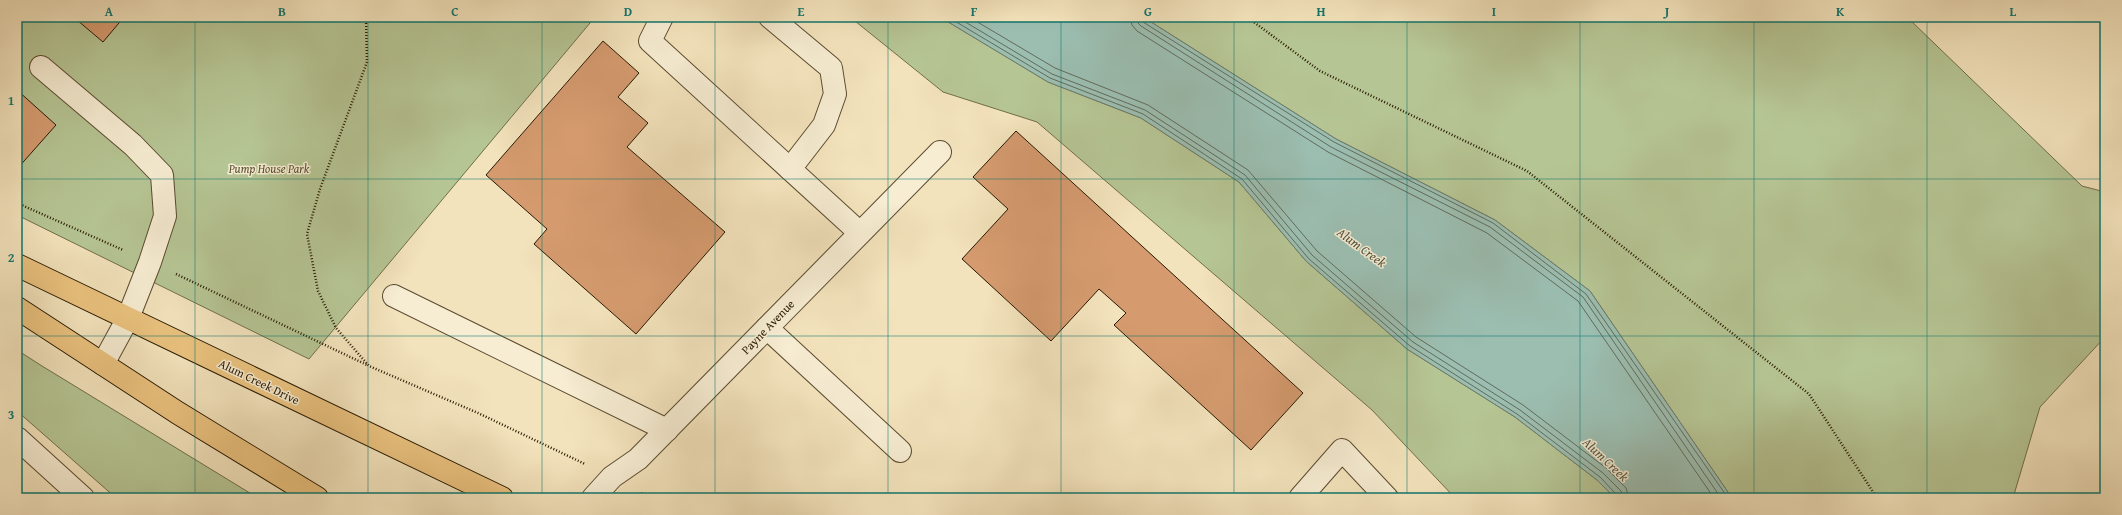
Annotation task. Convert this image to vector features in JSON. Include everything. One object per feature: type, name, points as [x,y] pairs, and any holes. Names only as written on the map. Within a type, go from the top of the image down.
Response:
[{"type":"main road","name":"Alum Creek Drive","points":[[17,265],[502,498]]},
{"type":"main road","points":[[17,308],[178,413],[317,498]]},
{"type":"street","points":[[662,17],[650,42],[860,233]]},
{"type":"street","points":[[770,17],[831,68],[835,94],[824,125],[790,169]]},
{"type":"street","points":[[40,67],[133,145],[162,175],[165,216],[150,262],[128,318],[103,364]]},
{"type":"street","name":"Payne Avenue","points":[[593,498],[612,477],[638,459],[940,152]]},
{"type":"street","points":[[394,296],[667,430]]},
{"type":"street","points":[[767,328],[900,451]]},
{"type":"street","points":[[17,438],[84,498]]},
{"type":"street","points":[[1300,498],[1342,450],[1387,498]]},
{"type":"path","points":[[1247,17],[1320,71],[1527,171],[1809,394],[1878,498]]},
{"type":"path","points":[[17,203],[150,262],[369,366]]},
{"type":"green space","name":"Pump House Park","points":[[17,17],[595,17],[309,359],[17,215]]},
{"type":"green space","points":[[850,17],[940,17],[1048,82],[1141,118],[1239,182],[1306,261],[1407,349],[1515,417],[1597,480],[1615,498],[1455,498],[1372,410],[1037,122],[943,92]]},
{"type":"green space","points":[[1143,17],[1907,17],[2082,186],[2105,192],[2105,337],[2040,407],[2013,498],[1732,498],[1590,291],[1495,220],[1336,139]]},
{"type":"green space","points":[[17,350],[258,498],[116,498],[17,411]]},
{"type":"water","name":"Alum Creek","points":[[940,17],[1143,17],[1336,139],[1495,220],[1590,291],[1732,498],[1615,498],[1597,480],[1515,417],[1407,349],[1306,261],[1239,182],[1141,118],[1048,82]]},
{"type":"building","points":[[80,17],[124,17],[103,42],[77,20]]},
{"type":"building","points":[[603,41],[639,73],[618,97],[648,123],[627,147],[725,232],[636,334],[534,244],[547,229],[486,175]]},
{"type":"building","points":[[17,90],[56,125],[17,169]]},
{"type":"building","points":[[1016,131],[1303,393],[1251,450],[1114,325],[1126,313],[1099,289],[1051,341],[962,259],[1008,209],[973,177]]}]
